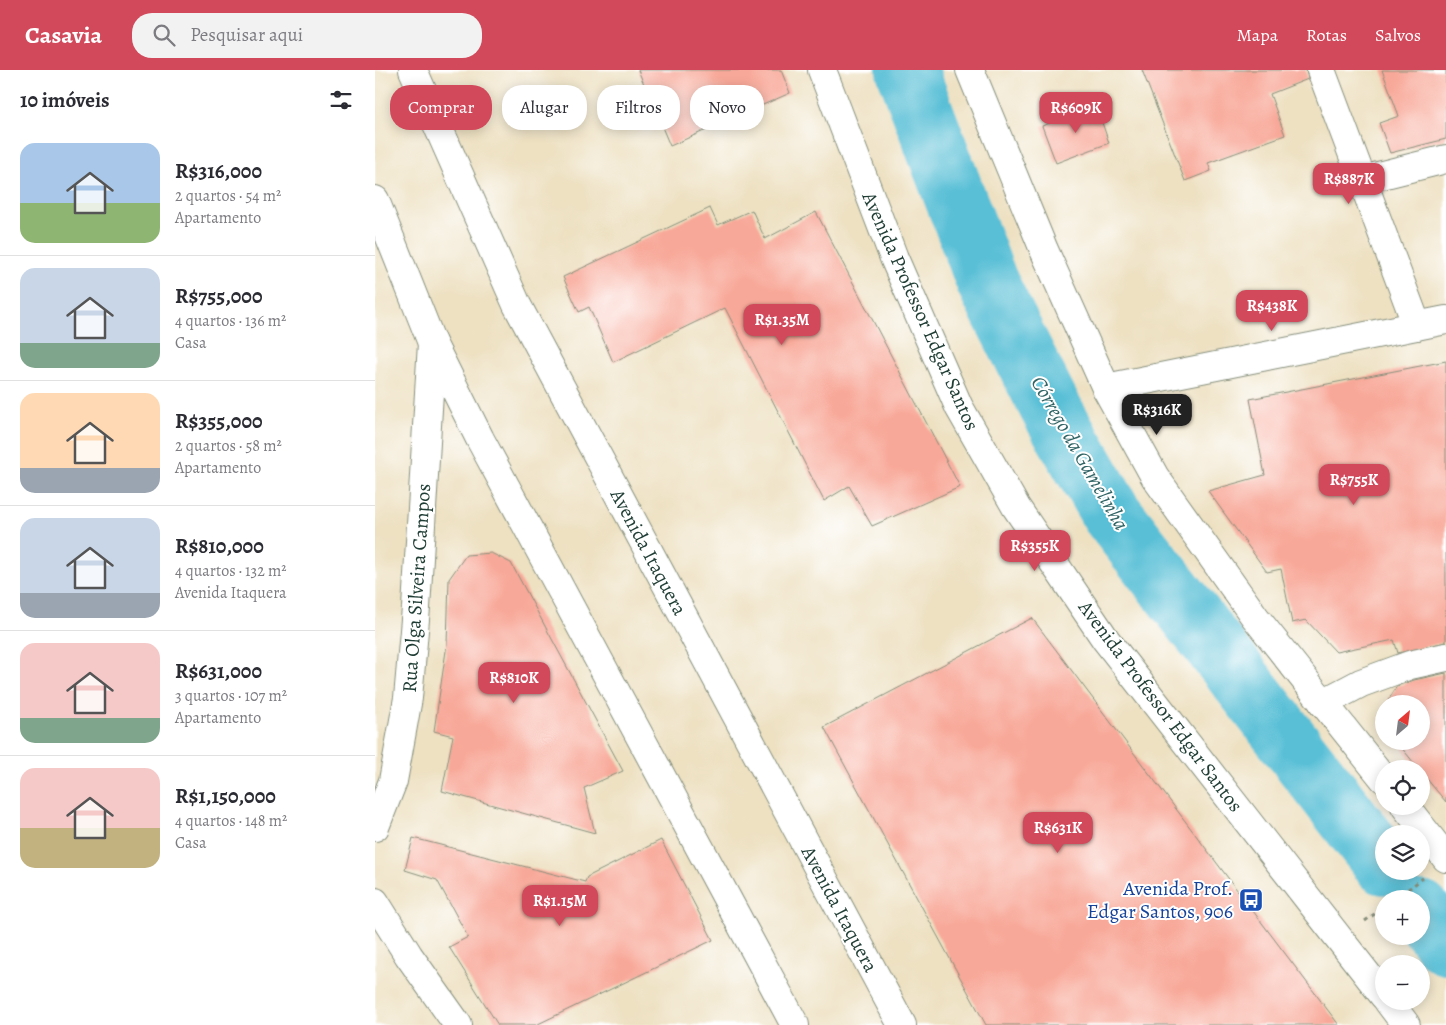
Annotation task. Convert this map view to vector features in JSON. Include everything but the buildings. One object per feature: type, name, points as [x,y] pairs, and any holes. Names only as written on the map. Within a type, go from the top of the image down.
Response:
[{"type":"main road","name":"Avenida Itaquera","points":[[413,70],[517,305],[902,1025]]},
{"type":"main road","name":"Avenida Professor Edgar Santos","points":[[822,70],[894,258],[951,389],[959,407],[1016,507],[1106,640],[1375,984]]},
{"type":"main road","points":[[969,70],[1044,250],[1106,388],[1155,477],[1255,616],[1375,768]]},
{"type":"main road","points":[[1321,70],[1417,326]]},
{"type":"main road","points":[[1362,180],[1446,159]]},
{"type":"main road","points":[[375,200],[432,343],[480,439],[795,1025]]},
{"type":"main road","points":[[1106,388],[1446,320]]},
{"type":"main road","name":"Rua Olga Silveira Campos","points":[[375,828],[393,780],[408,698],[416,608],[432,343]]},
{"type":"main road","points":[[1323,703],[1361,683],[1410,665],[1446,658]]},
{"type":"main road","points":[[1410,815],[1436,867]]},
{"type":"main road","points":[[375,902],[409,956],[458,1025]]},
{"type":"main road","points":[[1395,1010],[1406,1025]]},
{"type":"path","points":[[1407,890],[1436,867]]},
{"type":"path","points":[[1360,925],[1375,914]]},
{"type":"waterway","name":"Córrego da Gamelinha","points":[[907,70],[987,282],[1050,407],[1111,513],[1375,852]]},
{"type":"waterway","name":"Córrego da Gamelinha","points":[[1430,924],[1446,944]]},
{"type":"place","name":"Avenida Prof. Edgar Santos, 906","points":[[1251,900]]}]
